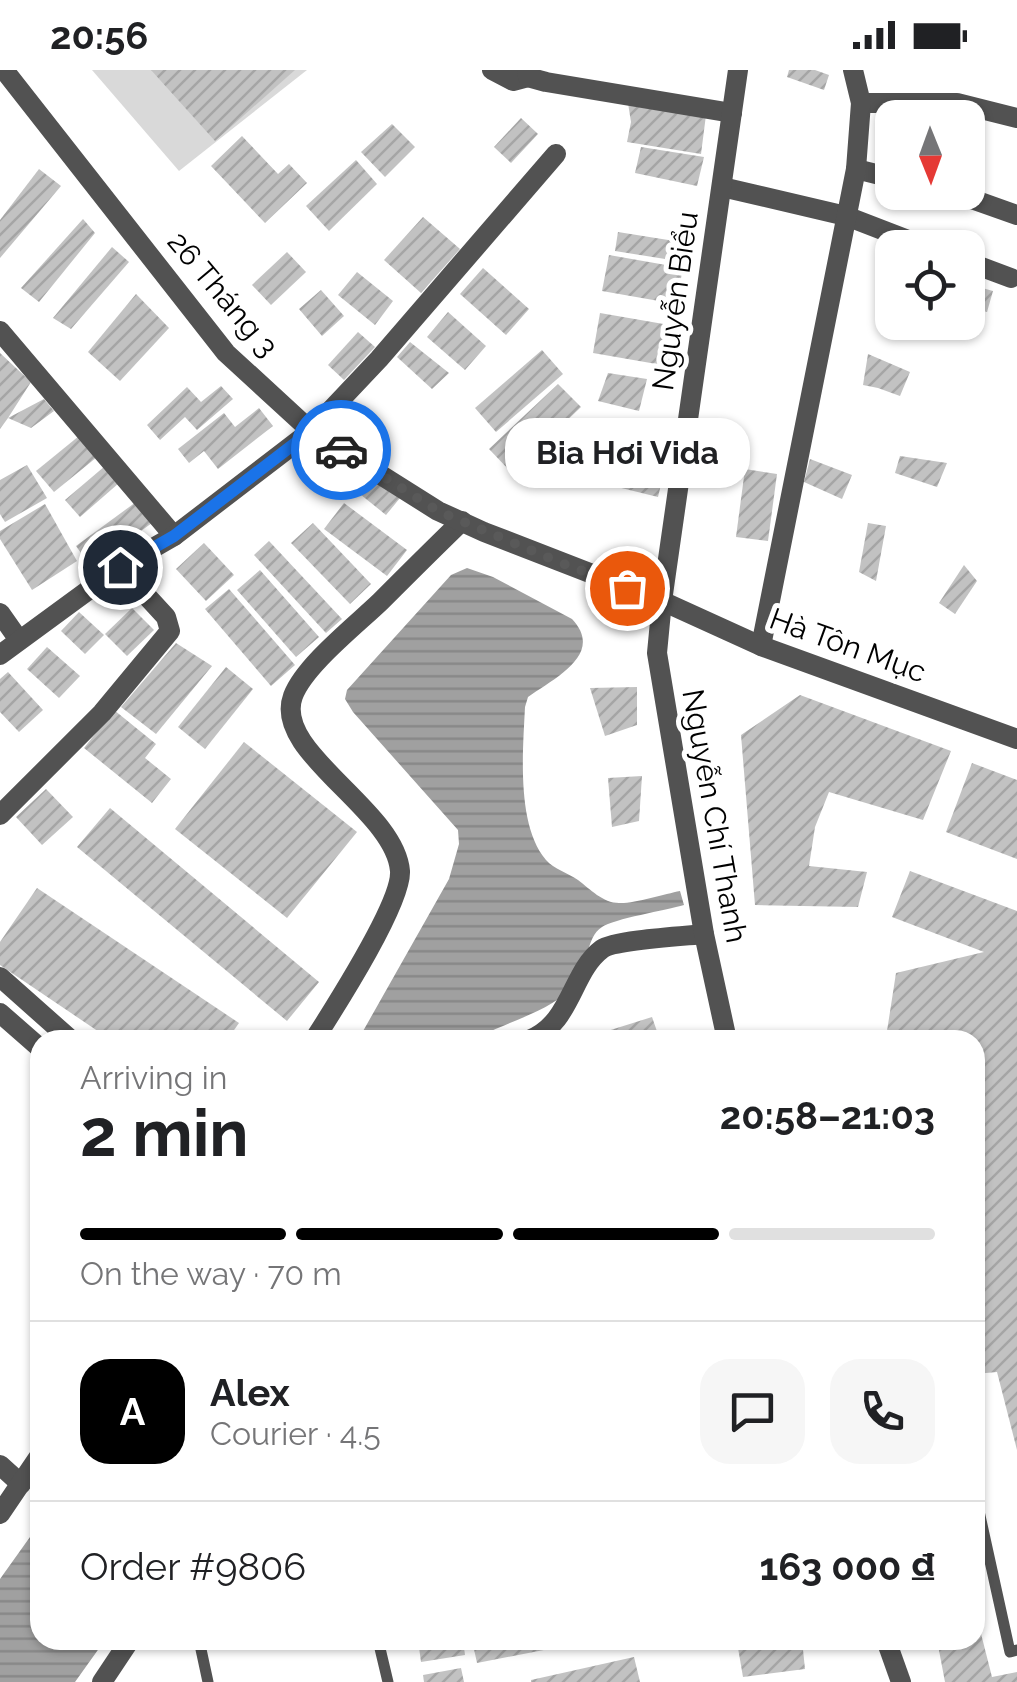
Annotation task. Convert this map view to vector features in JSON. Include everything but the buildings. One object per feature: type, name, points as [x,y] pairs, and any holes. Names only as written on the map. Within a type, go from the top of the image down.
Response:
[{"type":"street","name":"26 Tháng 3","points":[[4,70],[226,353],[311,431],[438,511],[662,601]]},
{"type":"street","points":[[492,70],[512,81],[528,74],[546,82],[732,113]]},
{"type":"street","name":"Nguyễn Biểu","points":[[662,601],[738,70]]},
{"type":"street","points":[[762,646],[856,169],[860,103],[853,70]]},
{"type":"street","points":[[860,103],[957,104],[1017,118]]},
{"type":"street","points":[[0,655],[120,567],[174,536],[311,431],[556,154]]},
{"type":"street","points":[[856,169],[875,174]]},
{"type":"street","points":[[722,187],[846,216],[882,230]]},
{"type":"street","points":[[985,204],[1017,215]]},
{"type":"street","points":[[985,268],[1010,278]]},
{"type":"street","points":[[0,331],[174,536]]},
{"type":"street","points":[[320,1030],[391,904],[400,873],[389,838],[300,740],[289,716],[293,695],[316,662],[462,522]]},
{"type":"street","points":[[0,815],[102,713],[170,631],[166,618],[120,567]]},
{"type":"street","name":"Hà Tôn Mục","points":[[662,601],[762,646],[1017,740]]},
{"type":"street","name":"Nguyễn Chí Thanh","points":[[662,601],[657,653],[724,1030]]},
{"type":"street","points":[[0,613],[20,640]]},
{"type":"street","points":[[545,1030],[568,1006],[586,966],[605,946],[704,934]]},
{"type":"street","points":[[0,977],[61,1030]]},
{"type":"street","points":[[0,1013],[30,1039]]},
{"type":"street","points":[[0,1465],[20,1484]]},
{"type":"street","points":[[0,1514],[30,1470]]},
{"type":"street","points":[[102,1682],[123,1650]]},
{"type":"street","points":[[890,1650],[901,1682]]},
{"type":"lane","points":[[985,1539],[1010,1652],[1017,1650]]},
{"type":"lane","points":[[201,1650],[208,1682]]},
{"type":"lane","points":[[380,1650],[388,1682]]},
{"type":"shaded area","points":[[92,70],[307,70],[179,171]]},
{"type":"shaded area","points":[[467,568],[493,577],[572,619],[581,632],[580,654],[562,673],[528,697],[525,707],[526,808],[536,845],[546,860],[608,901],[632,902],[680,891],[684,905],[602,927],[593,938],[581,975],[568,992],[546,1007],[494,1030],[364,1030],[449,879],[459,844],[458,830],[345,699],[347,690],[451,575]]},
{"type":"shaded area","points":[[30,1537],[30,1650],[98,1650],[75,1682],[0,1682],[0,1579]]},
{"type":"way so far","points":[[341,450],[438,511],[627,588]]},
{"type":"place","name":"Bia Hơi Vida","points":[[627,588]]},
{"type":"route","points":[[120,567],[174,536],[311,431],[341,450]]}]
